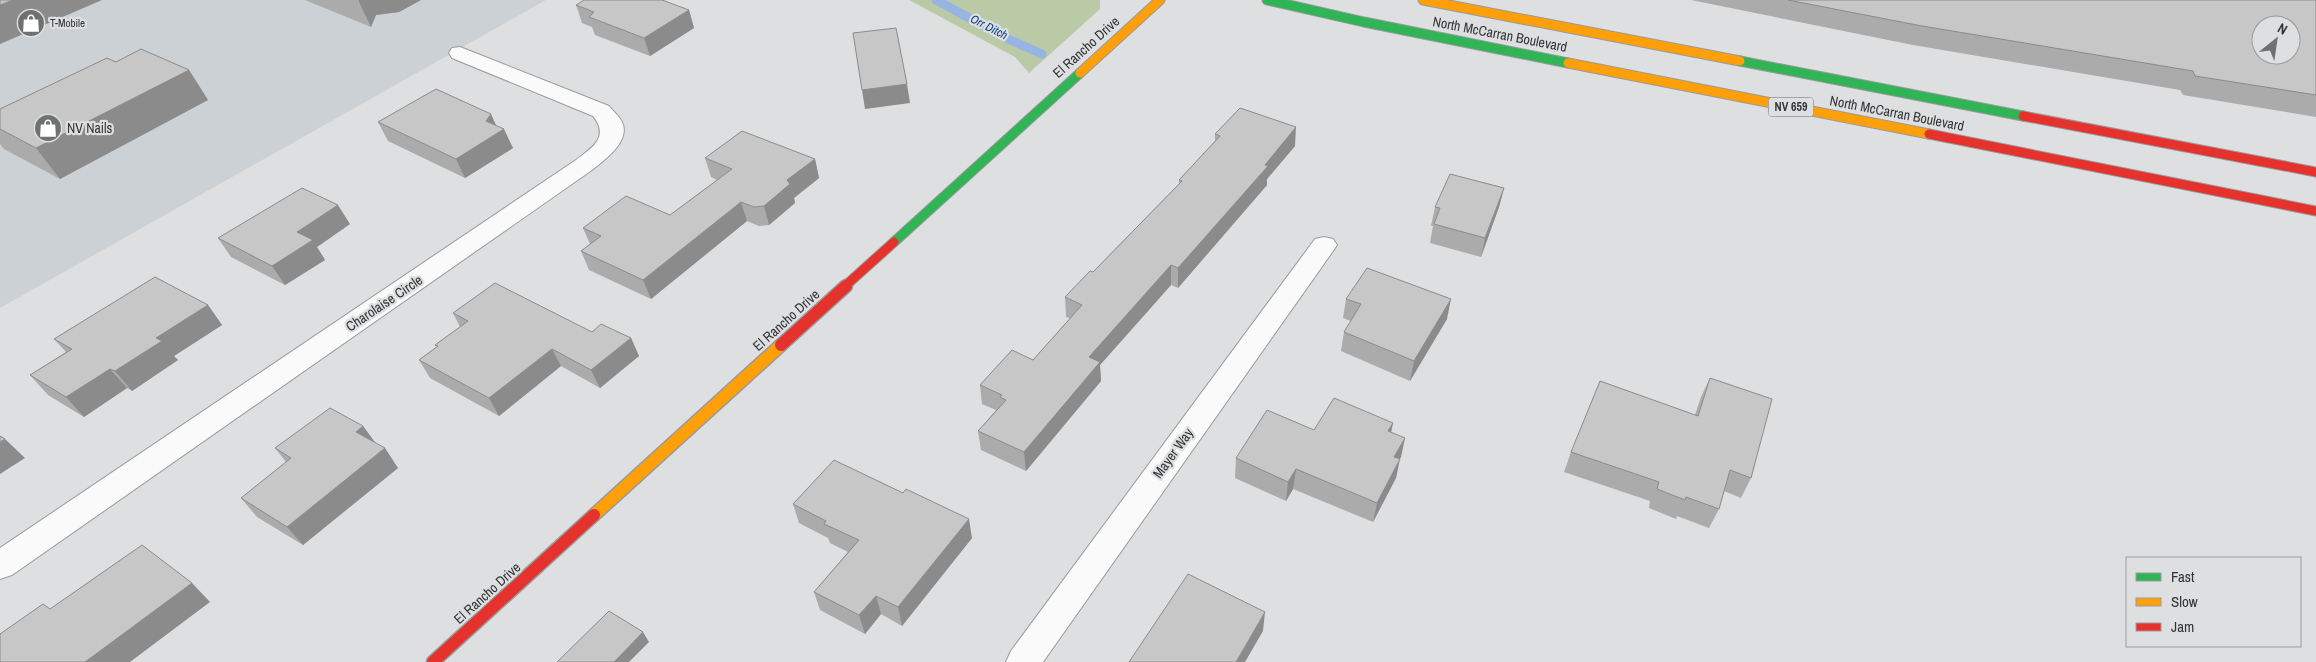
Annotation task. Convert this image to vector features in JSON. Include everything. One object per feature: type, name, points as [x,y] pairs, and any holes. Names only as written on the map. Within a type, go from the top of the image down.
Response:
[{"type":"main road","name":"El Rancho Drive","points":[[433,662],[1160,0]]},
{"type":"main road","name":"North McCarran Boulevard","points":[[1267,0],[1364,22],[2316,211]]},
{"type":"main road","name":"North McCarran Boulevard","points":[[1423,0],[2316,172]]},
{"type":"street","name":"Charolaise Circle","points":[[0,565],[584,165],[602,151],[611,138],[611,124],[601,111],[460,53]]},
{"type":"street","name":"Mayer Way","points":[[1023,662],[1324,245]]},
{"type":"shaded area","points":[[0,0],[546,0],[0,308]]},
{"type":"green space","points":[[909,0],[1100,0],[1100,9],[1029,73],[1015,57]]},
{"type":"building","points":[[0,0],[13,0],[0,5]]},
{"type":"building","points":[[584,0],[662,0],[689,10],[644,38],[589,17],[594,12],[576,5]]},
{"type":"building","points":[[1788,0],[2316,0],[2316,95],[2195,76],[2193,71],[1922,26]]},
{"type":"building","points":[[896,28],[907,84],[862,90],[853,33]]},
{"type":"building","points":[[141,49],[189,70],[36,148],[0,129],[0,109],[107,58],[116,62]]},
{"type":"building","points":[[436,89],[491,114],[486,121],[504,129],[456,159],[378,122]]},
{"type":"building","points":[[1240,108],[1296,127],[1265,165],[1268,166],[1178,268],[1171,265],[1089,357],[1100,362],[1024,452],[978,431],[1006,400],[1000,397],[1002,395],[980,385],[1012,350],[1033,360],[1082,305],[1065,297],[1090,271],[1093,272],[1182,181],[1179,180],[1220,136],[1215,134]]},
{"type":"building","points":[[742,131],[815,159],[787,180],[790,184],[764,206],[754,207],[741,202],[643,280],[581,251],[601,236],[583,228],[626,196],[670,215],[732,169],[705,158]]},
{"type":"building","points":[[1450,174],[1504,188],[1485,238],[1434,224],[1440,208],[1435,207]]},
{"type":"building","points":[[302,188],[338,205],[297,232],[313,240],[272,266],[218,238]]},
{"type":"building","points":[[1367,268],[1451,299],[1414,361],[1344,332],[1361,304],[1346,299]]},
{"type":"building","points":[[155,277],[208,305],[156,338],[162,341],[115,371],[110,369],[66,397],[30,375],[72,349],[54,339]]},
{"type":"building","points":[[495,283],[592,332],[601,324],[631,338],[591,370],[552,349],[489,398],[419,360],[438,346],[435,345],[468,321],[453,313]]},
{"type":"building","points":[[1710,378],[1772,399],[1751,478],[1730,470],[1719,509],[1686,497],[1685,500],[1657,489],[1659,482],[1571,452],[1600,381],[1698,416]]},
{"type":"building","points":[[1334,398],[1393,423],[1388,431],[1405,438],[1394,457],[1400,459],[1377,503],[1296,469],[1288,482],[1236,458],[1267,410],[1314,430]]},
{"type":"building","points":[[330,408],[363,426],[356,432],[385,448],[287,527],[241,498],[291,458],[275,448]]},
{"type":"building","points":[[834,460],[903,493],[906,489],[969,519],[898,607],[876,596],[859,615],[814,592],[859,540],[824,524],[826,521],[793,504]]},
{"type":"building","points":[[142,545],[192,583],[85,662],[0,662],[0,634],[43,604],[50,609]]},
{"type":"building","points":[[1188,574],[1265,612],[1236,662],[1129,662]]},
{"type":"building","points":[[609,611],[643,632],[614,662],[557,662]]},
{"type":"waterway","name":"Orr Ditch","points":[[936,0],[1008,39],[1042,54]]},
{"type":"traffic: fast","points":[[1267,0],[1364,22],[1568,63]]},
{"type":"traffic: fast","points":[[1740,61],[2023,116]]},
{"type":"traffic: fast","points":[[894,242],[1080,73]]},
{"type":"traffic: slow","points":[[1080,73],[1160,0]]},
{"type":"traffic: slow","points":[[1423,0],[1740,61]]},
{"type":"traffic: slow","points":[[1568,63],[1929,134]]},
{"type":"traffic: slow","points":[[594,515],[781,345]]},
{"type":"traffic: jam","points":[[2023,116],[2316,172]]},
{"type":"traffic: jam","points":[[1929,134],[2316,211]]},
{"type":"traffic: jam","points":[[781,345],[894,242]]},
{"type":"traffic: jam","points":[[433,662],[594,515]]},
{"type":"place","name":"T-Mobile","points":[[31,23]]},
{"type":"place","name":"NV Nails","points":[[48,128]]}]
